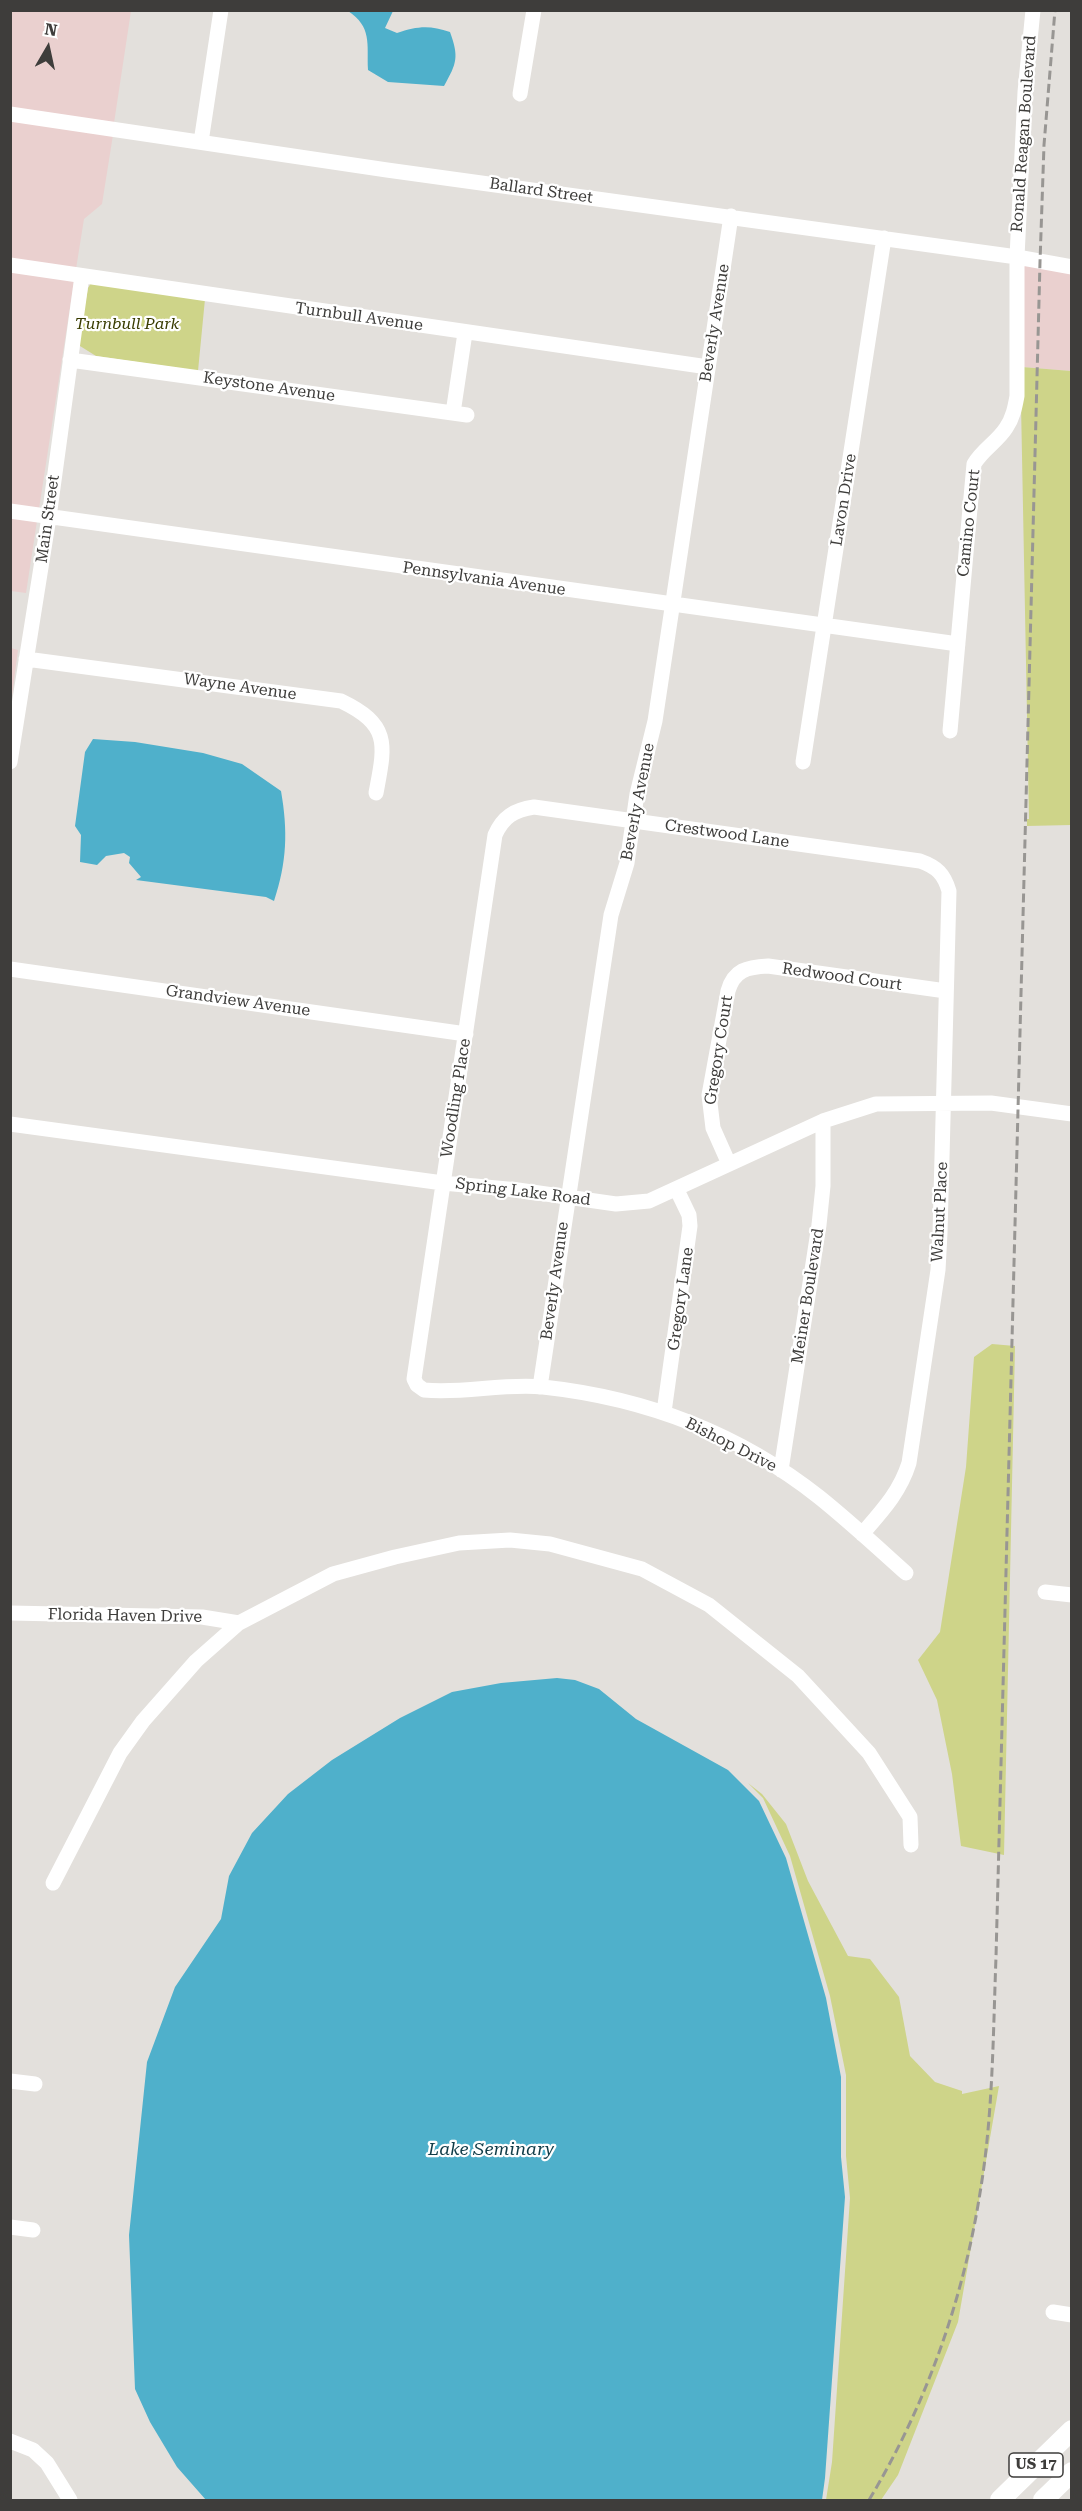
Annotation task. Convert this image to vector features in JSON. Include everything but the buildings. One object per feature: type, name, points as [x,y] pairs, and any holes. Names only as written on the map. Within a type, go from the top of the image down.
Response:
[{"type":"main road","name":"US 17","points":[[1000,2500],[1071,2430]]},
{"type":"main road","name":"US 17","points":[[1043,2500],[1071,2472]]},
{"type":"street","points":[[201,142],[220,10]]},
{"type":"street","points":[[520,94],[534,10]]},
{"type":"street","name":"Ronald Reagan Boulevard","points":[[1017,257],[1025,92],[1033,10]]},
{"type":"street","name":"Ballard Street","points":[[10,114],[520,189],[731,216],[1017,257],[1071,267]]},
{"type":"street","name":"Beverly Avenue","points":[[540,1387],[611,915],[627,863],[633,820],[655,721],[731,216]]},
{"type":"street","name":"Lavon Drive","points":[[803,762],[884,238]]},
{"type":"street","name":"Camino Court","points":[[950,731],[974,464],[982,450],[1005,430],[1013,417],[1017,396],[1017,257]]},
{"type":"street","name":"Turnbull Avenue","points":[[10,265],[708,368]]},
{"type":"street","name":"Main Street","points":[[10,762],[49,517],[82,276]]},
{"type":"street","name":"Keystone Avenue","points":[[70,360],[460,414],[465,333]]},
{"type":"street","name":"Pennsylvania Avenue","points":[[10,511],[958,644]]},
{"type":"street","name":"Wayne Avenue","points":[[26,658],[341,701],[358,709],[372,720],[380,734],[383,750],[376,794]]},
{"type":"street","name":"Crestwood Lane","points":[[509,815],[534,807],[633,820],[920,861],[933,866],[942,873]]},
{"type":"street","name":"Woodling Place","points":[[417,1385],[414,1379],[414,1369],[495,836],[501,822],[509,815]]},
{"type":"street","name":"Walnut Place","points":[[862,1534],[893,1498],[904,1480],[909,1463],[938,1270],[945,1102],[949,891],[942,873]]},
{"type":"street","name":"Redwood Court","points":[[739,971],[768,966],[946,991]]},
{"type":"street","name":"Grandview Avenue","points":[[10,969],[466,1034]]},
{"type":"street","name":"Gregory Court","points":[[729,1164],[713,1128],[710,1095],[731,979],[739,971]]},
{"type":"street","name":"Spring Lake Road","points":[[10,1124],[443,1183],[568,1196],[616,1204],[649,1201],[823,1121],[876,1104],[945,1102],[1018,1106],[1071,1114]]},
{"type":"street","name":"Meiner Boulevard","points":[[781,1470],[819,1225],[823,1186],[823,1121]]},
{"type":"street","name":"Gregory Lane","points":[[664,1412],[690,1226],[689,1215],[677,1190]]},
{"type":"street","name":"Bishop Drive","points":[[417,1385],[424,1390],[432,1391],[498,1386],[540,1387],[587,1393],[664,1412],[716,1433],[781,1470],[819,1497],[906,1573]]},
{"type":"street","points":[[53,1883],[91,1805],[132,1737],[196,1661],[239,1623],[333,1574],[459,1543],[510,1540],[550,1544],[642,1569],[709,1605],[798,1676],[869,1753],[910,1817],[911,1845]]},
{"type":"street","points":[[1045,1592],[1071,1595]]},
{"type":"street","name":"Florida Haven Drive","points":[[10,1613],[202,1617],[239,1623]]},
{"type":"street","points":[[10,2081],[35,2084]]},
{"type":"street","points":[[10,2227],[33,2230]]},
{"type":"street","points":[[1053,2312],[1071,2314]]},
{"type":"street","points":[[10,2442],[33,2450],[47,2463],[70,2500]]},
{"type":"shaded area","points":[[11,11],[131,11],[114,123],[11,108]]},
{"type":"shaded area","points":[[11,120],[113,135],[102,204],[84,219],[76,269],[11,259]]},
{"type":"shaded area","points":[[1022,264],[1071,273],[1071,371],[1022,367]]},
{"type":"shaded area","points":[[11,272],[74,281],[39,509],[11,505]]},
{"type":"shaded area","points":[[11,517],[37,521],[26,593],[11,591]]},
{"type":"shaded area","points":[[10,648],[18,650],[11,703]]},
{"type":"green space","name":"Turnbull Park","points":[[91,283],[205,299],[198,371],[96,356],[80,346],[79,338],[88,288]]},
{"type":"green space","points":[[1022,367],[1071,371],[1071,825],[1027,826],[1027,819],[1029,819]]},
{"type":"green space","points":[[992,1344],[1015,1346],[1004,1855],[961,1846],[952,1774],[937,1700],[918,1660],[940,1632],[966,1467],[974,1357]]},
{"type":"green space","points":[[748,1783],[762,1794],[786,1824],[808,1881],[848,1956],[870,1959],[899,1997],[910,2056],[935,2082],[962,2091],[962,2094],[999,2086],[958,2322],[898,2475],[881,2500],[826,2500],[832,2462],[850,2198],[846,2156],[846,2075],[830,1996],[790,1856],[763,1798]]},
{"type":"water","points":[[348,11],[393,11],[385,28],[397,33],[424,27],[450,32],[455,48],[455,60],[444,86],[388,82],[368,70],[368,44],[365,30],[356,17]]},
{"type":"water","points":[[93,739],[135,742],[203,753],[242,764],[281,791],[285,820],[285,846],[282,873],[274,901],[266,897],[136,880],[141,877],[129,863],[130,857],[124,853],[106,856],[97,865],[80,862],[81,835],[75,826],[85,752]]},
{"type":"water","name":"Lake Seminary","points":[[557,1678],[575,1680],[599,1689],[636,1719],[728,1770],[759,1801],[786,1858],[826,1998],[841,2077],[841,2157],[845,2197],[822,2500],[206,2500],[177,2467],[150,2422],[135,2389],[129,2235],[147,2062],[175,1987],[221,1919],[229,1876],[252,1833],[288,1794],[332,1760],[400,1718],[452,1692],[501,1683]]},
{"type":"railway","points":[[869,2500],[908,2428],[952,2313],[973,2233],[984,2164],[990,2105],[996,1957],[1040,262],[1044,145],[1055,10]]}]
